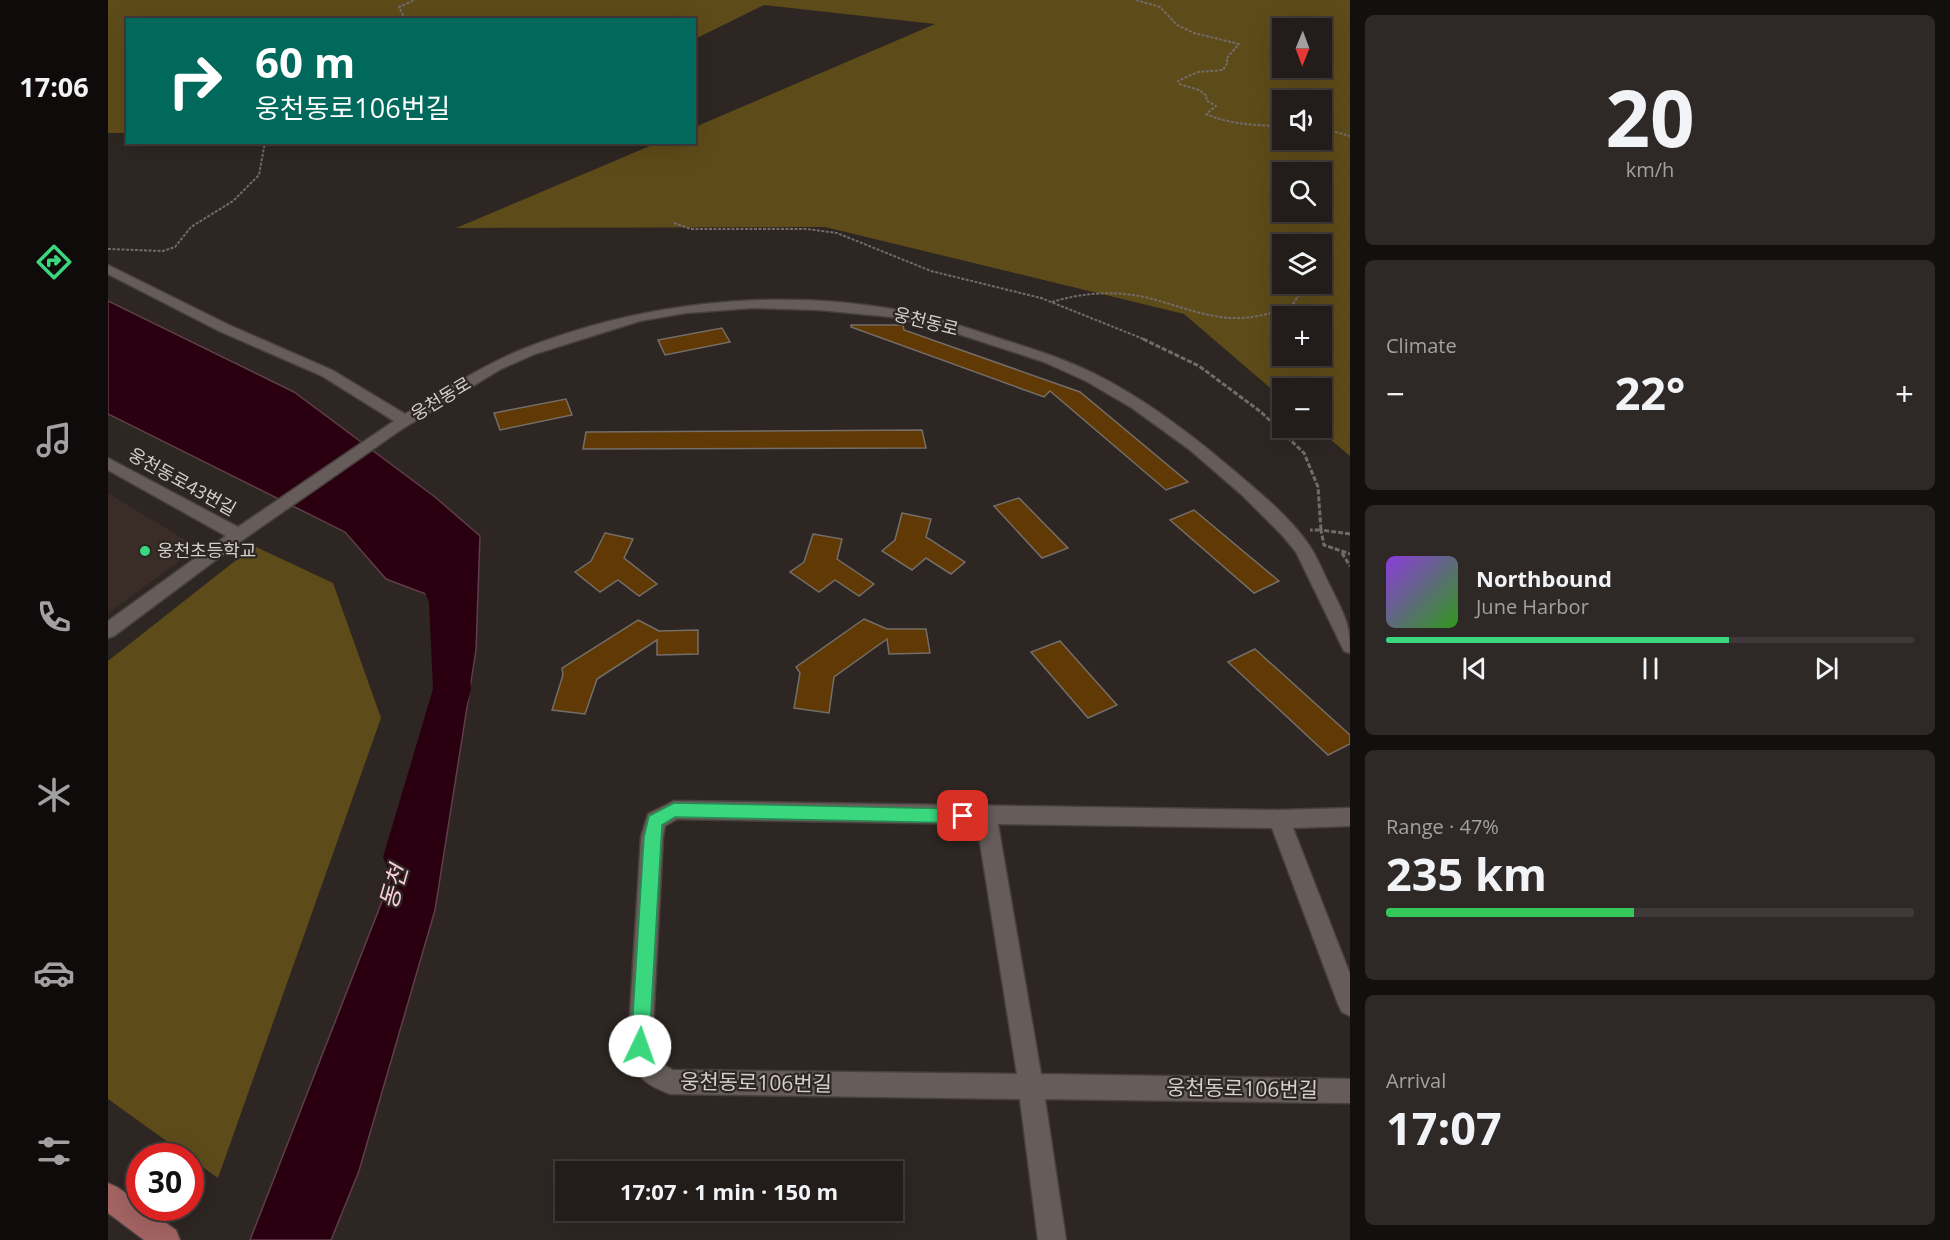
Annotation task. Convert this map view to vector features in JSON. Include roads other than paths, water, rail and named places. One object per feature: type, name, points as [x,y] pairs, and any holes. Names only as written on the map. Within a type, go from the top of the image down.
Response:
[{"type":"main road","points":[[108,1196],[166,1240]]},
{"type":"street","points":[[108,269],[224,328],[327,373],[401,423]]},
{"type":"street","name":"웅천동로","points":[[238,535],[401,423],[487,371],[530,351],[638,317],[686,309],[753,304],[819,306],[892,313],[954,328],[1039,356],[1091,378],[1137,405],[1195,446],[1248,491],[1303,549],[1350,646]]},
{"type":"street","name":"웅천동로43번길","points":[[108,463],[238,535]]},
{"type":"street","points":[[108,631],[238,535]]},
{"type":"street","name":"웅천동로106번길","points":[[1350,817],[1279,819],[986,816],[674,810],[655,821],[652,837],[640,1046],[648,1069],[670,1082],[1350,1091]]},
{"type":"street","points":[[986,816],[1031,1086],[1052,1240]]},
{"type":"street","points":[[1279,819],[1350,1004]]},
{"type":"water","points":[[108,301],[294,392],[435,497],[480,536],[476,650],[435,910],[359,1171],[331,1240],[250,1240],[418,809],[452,689],[447,602],[386,579],[345,532],[108,414]]},
{"type":"waterway","name":"동천","points":[[404,857],[452,689],[447,602],[427,557]]},
{"type":"place","name":"웅천초등학교","points":[[145,551]]}]
